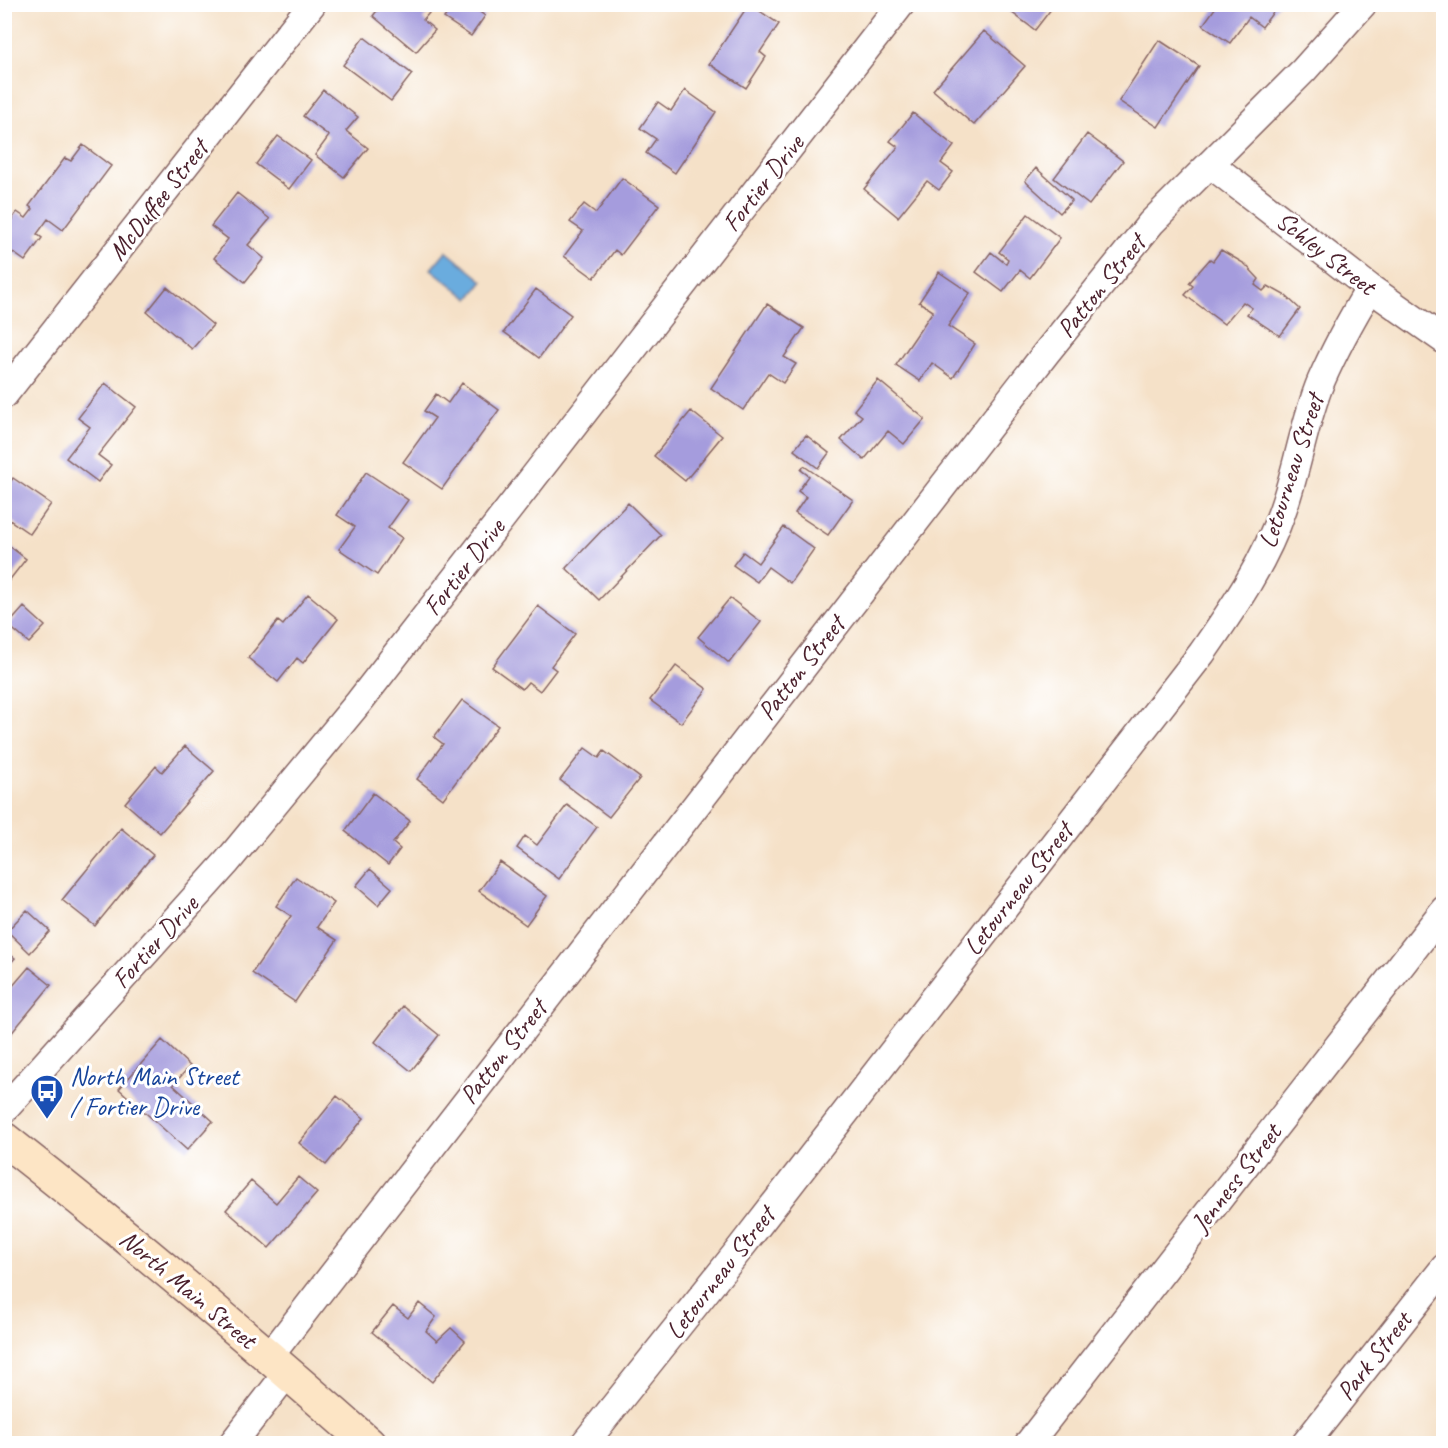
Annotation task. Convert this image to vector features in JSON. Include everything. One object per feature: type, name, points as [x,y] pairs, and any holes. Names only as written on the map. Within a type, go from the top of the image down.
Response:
[{"type":"main road","name":"North Main Street","points":[[4,1139],[64,1185],[369,1443]]},
{"type":"street","name":"McDuffee Street","points":[[4,395],[312,4]]},
{"type":"street","name":"Fortier Drive","points":[[4,1110],[227,862],[359,702],[901,4]]},
{"type":"street","name":"Patton Street","points":[[232,1443],[278,1365],[293,1324],[1046,352],[1151,223],[1304,70],[1363,4]]},
{"type":"street","name":"Schley Street","points":[[1210,164],[1370,288],[1443,340]]},
{"type":"street","name":"Letourneau Street","points":[[584,1443],[735,1255],[1188,671],[1241,597],[1283,509],[1320,383],[1345,331],[1370,288]]},
{"type":"street","name":"Jenness Street","points":[[1028,1443],[1443,910]]},
{"type":"street","name":"Park Street","points":[[1305,1443],[1443,1268]]},
{"type":"water","points":[[446,251],[483,281],[469,299],[431,269]]},
{"type":"building","points":[[382,4],[419,4],[429,13],[423,20],[435,30],[416,52],[373,16]]},
{"type":"building","points":[[454,4],[469,4],[485,16],[471,36],[444,18]]},
{"type":"building","points":[[749,4],[779,24],[760,52],[766,57],[746,88],[709,64]]},
{"type":"building","points":[[1005,4],[1055,4],[1035,30],[1003,6]]},
{"type":"building","points":[[1218,4],[1279,4],[1262,27],[1249,17],[1230,43],[1203,25]]},
{"type":"building","points":[[984,31],[1025,66],[974,125],[933,90]]},
{"type":"building","points":[[364,37],[412,74],[391,101],[343,65]]},
{"type":"building","points":[[1159,40],[1199,66],[1158,127],[1119,101]]},
{"type":"building","points":[[323,90],[358,117],[346,131],[368,148],[344,177],[315,155],[329,136],[303,116]]},
{"type":"building","points":[[685,90],[716,112],[675,173],[646,153],[656,139],[640,128],[658,102],[671,111]]},
{"type":"building","points":[[913,113],[954,146],[941,163],[953,172],[939,190],[927,181],[898,217],[864,189],[898,147],[890,141]]},
{"type":"building","points":[[1087,134],[1123,161],[1089,205],[1054,178]]},
{"type":"building","points":[[278,136],[311,160],[289,189],[256,164]]},
{"type":"building","points":[[83,145],[111,166],[63,230],[48,219],[37,234],[42,238],[25,261],[4,246],[4,230],[17,212],[26,218],[33,209],[29,206],[65,158],[71,161]]},
{"type":"building","points":[[1036,168],[1072,200],[1060,213],[1025,181]]},
{"type":"building","points":[[622,178],[659,205],[621,255],[615,250],[594,278],[564,256],[583,231],[570,222],[584,204],[596,213]]},
{"type":"building","points":[[237,193],[270,219],[248,245],[264,258],[245,282],[214,258],[228,239],[211,226]]},
{"type":"building","points":[[1028,214],[1060,238],[1030,278],[1020,270],[1003,292],[976,272],[991,252],[1006,264],[1008,259],[999,252]]},
{"type":"building","points":[[1221,250],[1245,264],[1259,279],[1255,285],[1263,291],[1268,286],[1286,296],[1300,309],[1280,336],[1247,314],[1252,308],[1243,302],[1224,324],[1185,295],[1193,286],[1189,283],[1210,259],[1213,261]]},
{"type":"building","points":[[939,272],[970,293],[948,326],[975,344],[953,378],[932,363],[920,381],[896,365],[933,311],[919,302]]},
{"type":"building","points":[[167,287],[213,325],[192,349],[147,312]]},
{"type":"building","points":[[536,289],[571,315],[539,358],[504,332]]},
{"type":"building","points":[[767,304],[804,328],[784,357],[796,364],[783,383],[768,373],[743,410],[711,388]]},
{"type":"building","points":[[878,380],[925,419],[904,444],[888,431],[864,460],[841,440],[862,416],[854,410]]},
{"type":"building","points":[[105,383],[136,407],[98,455],[111,465],[98,482],[66,458],[90,427],[78,418]]},
{"type":"building","points":[[462,383],[499,410],[442,489],[403,462],[435,418],[424,411],[436,394],[448,403]]},
{"type":"building","points":[[691,411],[722,436],[685,481],[654,456]]},
{"type":"building","points":[[806,435],[829,453],[818,468],[794,450]]},
{"type":"building","points":[[804,466],[853,500],[828,535],[795,513],[806,497],[798,491],[809,476],[801,470]]},
{"type":"building","points":[[366,472],[408,500],[388,528],[402,538],[377,575],[339,549],[355,527],[337,515]]},
{"type":"building","points":[[13,478],[51,504],[30,534],[4,516],[4,491]]},
{"type":"building","points":[[628,503],[661,535],[599,600],[566,568]]},
{"type":"building","points":[[784,527],[814,549],[790,583],[768,567],[757,582],[733,565],[743,552],[758,563]]},
{"type":"building","points":[[4,542],[26,559],[4,587]]},
{"type":"building","points":[[308,594],[338,619],[303,663],[297,658],[278,682],[248,658],[278,621],[283,625]]},
{"type":"building","points":[[730,598],[761,622],[729,663],[698,637]]},
{"type":"building","points":[[538,606],[575,634],[551,666],[556,670],[540,691],[528,682],[522,689],[492,667]]},
{"type":"building","points":[[24,607],[45,626],[29,643],[8,625]]},
{"type":"building","points":[[676,666],[707,689],[681,723],[650,700]]},
{"type":"building","points":[[462,700],[498,726],[443,799],[417,779],[443,744],[434,737]]},
{"type":"building","points":[[185,746],[214,771],[160,833],[125,803],[156,766],[162,772]]},
{"type":"building","points":[[585,748],[599,758],[604,751],[640,778],[609,817],[560,780]]},
{"type":"building","points":[[373,793],[410,821],[393,843],[400,849],[388,865],[345,831]]},
{"type":"building","points":[[567,805],[597,827],[559,879],[517,848],[525,836],[537,845]]},
{"type":"building","points":[[121,828],[153,855],[95,926],[62,900]]},
{"type":"building","points":[[500,862],[547,896],[526,925],[479,891]]},
{"type":"building","points":[[370,869],[392,888],[378,905],[356,886]]},
{"type":"building","points":[[296,877],[334,903],[317,927],[337,940],[295,1002],[252,973],[291,916],[276,906]]},
{"type":"building","points":[[27,910],[50,931],[30,953],[7,931]]},
{"type":"building","points":[[4,950],[15,958],[4,970]]},
{"type":"building","points":[[29,967],[51,985],[10,1035],[4,1030],[4,983],[11,988]]},
{"type":"building","points":[[403,1006],[439,1035],[411,1071],[375,1042]]},
{"type":"building","points":[[162,1040],[190,1066],[173,1085],[213,1121],[187,1150],[119,1089]]},
{"type":"building","points":[[337,1096],[364,1118],[326,1165],[299,1143]]},
{"type":"building","points":[[298,1177],[317,1193],[269,1248],[226,1210],[251,1181],[276,1203]]},
{"type":"building","points":[[419,1303],[436,1317],[426,1331],[437,1341],[451,1328],[465,1341],[432,1382],[372,1332],[393,1306],[408,1318]]},
{"type":"place","name":"North Main Street / Fortier Drive","points":[[47,1120]]}]
